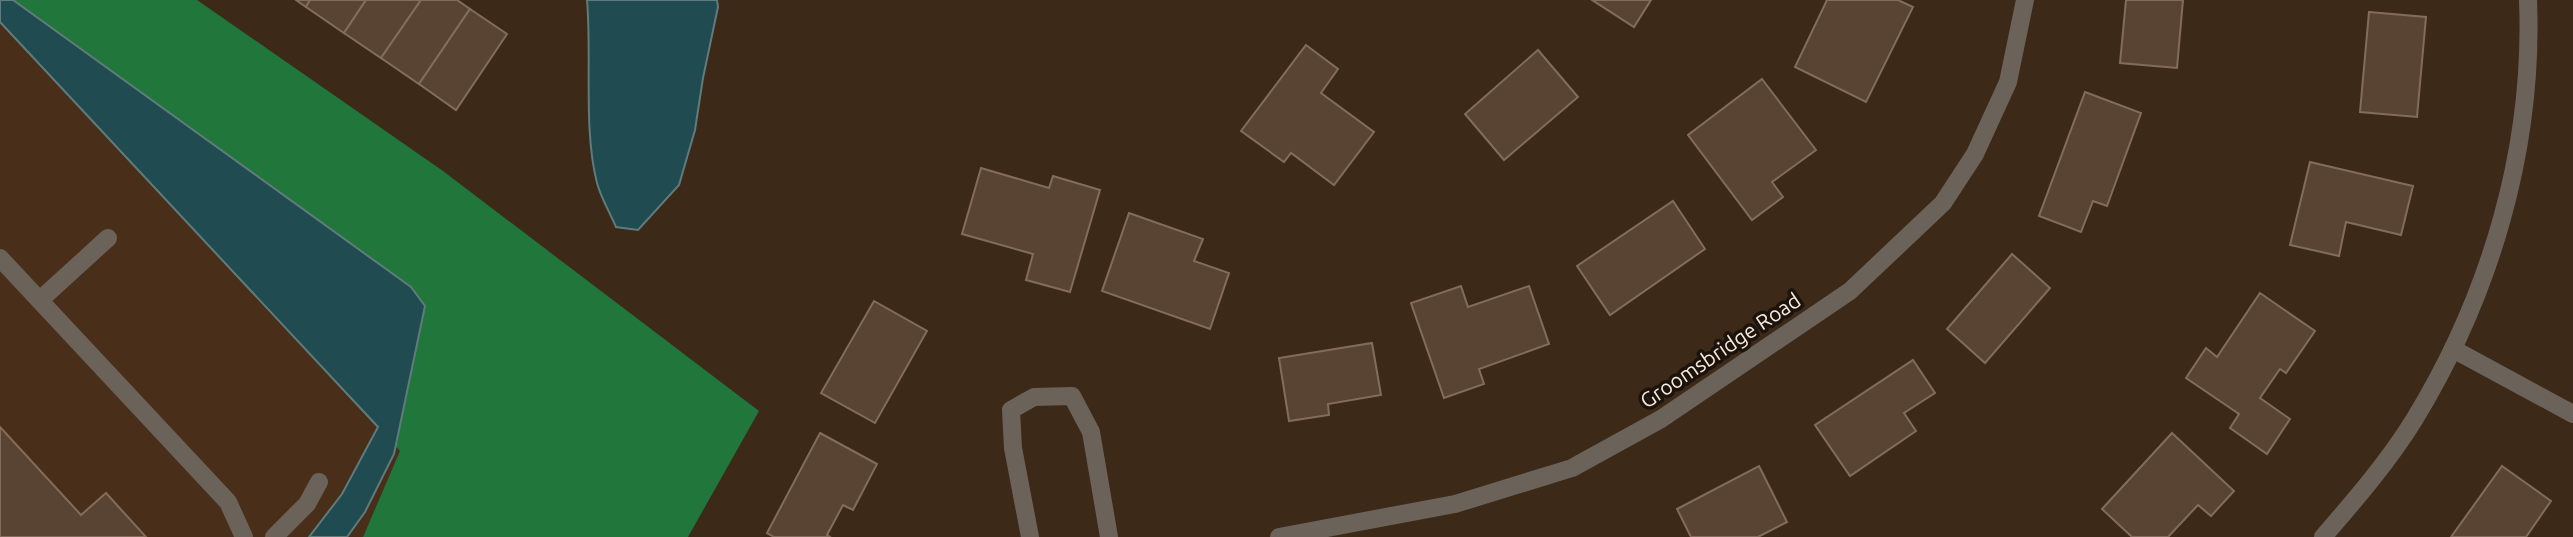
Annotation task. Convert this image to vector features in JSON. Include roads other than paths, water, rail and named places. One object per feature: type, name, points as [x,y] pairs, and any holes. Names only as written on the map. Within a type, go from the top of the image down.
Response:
[{"type":"street","name":"Groomsbridge Road","points":[[1279,537],[1455,504],[1572,468],[1661,419],[1850,291],[1943,203],[1976,154],[2008,82],[2025,0]]},
{"type":"street","points":[[2323,537],[2369,484],[2413,421],[2453,349],[2495,245],[2520,144],[2530,41],[2528,0]]},
{"type":"street","points":[[40,300],[108,237]]},
{"type":"street","points":[[0,258],[228,502],[244,537]]},
{"type":"street","points":[[2453,349],[2573,414]]},
{"type":"street","points":[[1030,537],[1013,448],[1011,410],[1034,397],[1072,396],[1091,432],[1109,537]]},
{"type":"street","points":[[274,537],[307,505],[319,482]]},
{"type":"water","points":[[0,0],[13,0],[411,287],[425,306],[394,454],[365,512],[347,537],[309,537],[342,494],[378,427],[0,22]]},
{"type":"water","points":[[587,0],[717,0],[718,7],[695,130],[679,185],[638,230],[616,227],[597,183],[590,139]]}]
